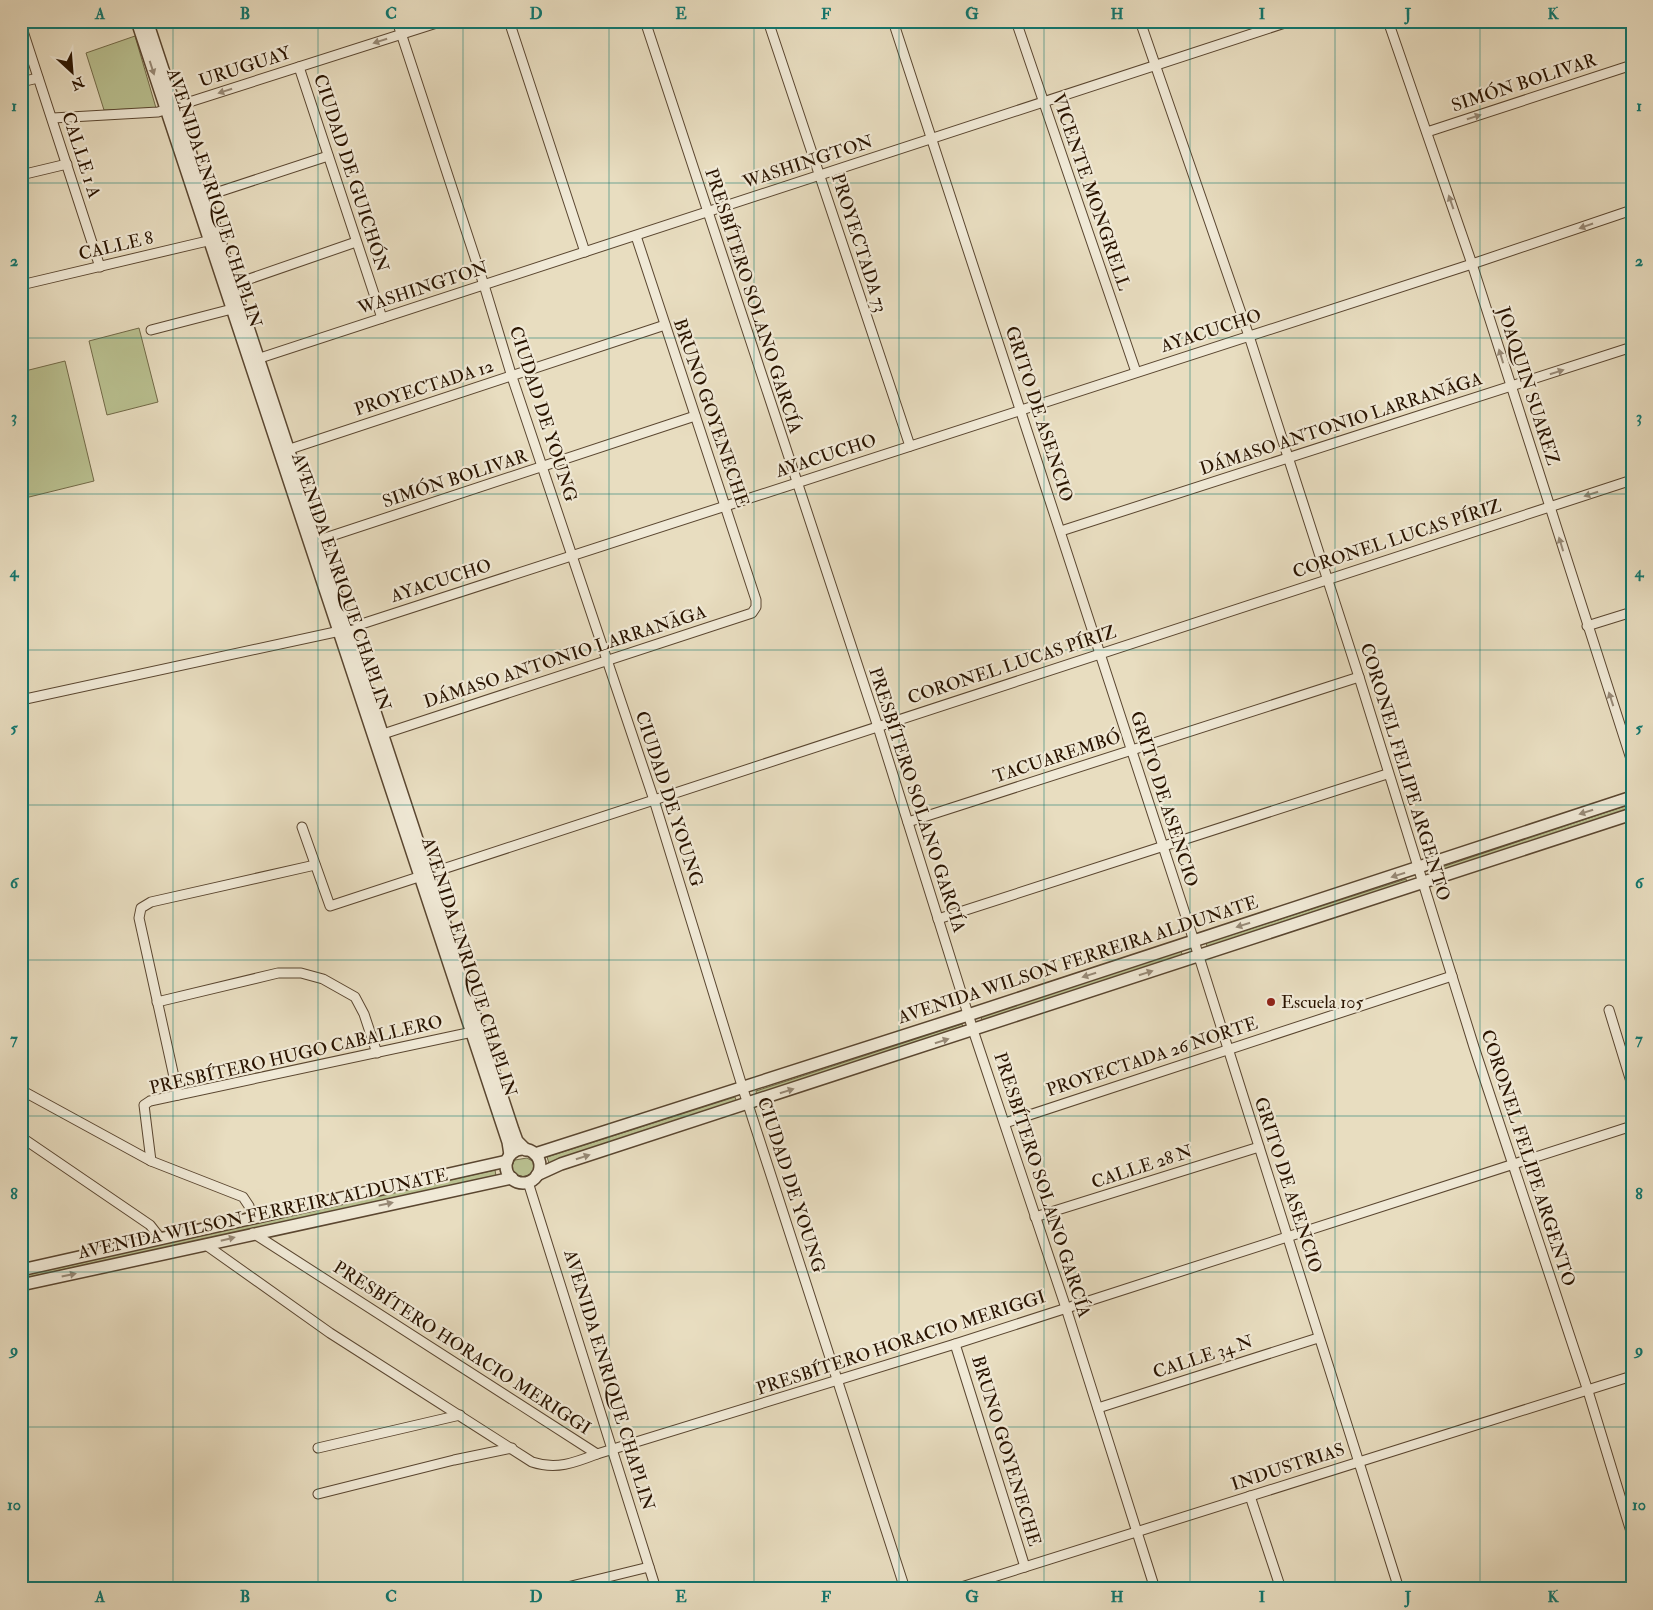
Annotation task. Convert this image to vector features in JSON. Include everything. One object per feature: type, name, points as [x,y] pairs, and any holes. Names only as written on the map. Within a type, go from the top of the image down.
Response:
[{"type":"street","name":"AVENIDA ENRIQUE CHAPLIN","points":[[137,21],[170,108],[230,286],[425,876],[475,1031],[508,1142],[509,1158]]},
{"type":"street","name":"AVENIDA ENRIQUE CHAPLIN","points":[[147,21],[170,108]]},
{"type":"street","name":"CIUDAD DE YOUNG","points":[[397,21],[542,468],[654,800],[748,1104],[904,1589]]},
{"type":"street","name":"URUGUAY","points":[[53,118],[170,108],[443,21]]},
{"type":"street","points":[[509,21],[585,252]]},
{"type":"street","name":"PRESBÍTERO SOLANO GARCÍA","points":[[645,21],[878,727],[968,1015],[1066,1308],[1155,1589]]},
{"type":"street","name":"PROYECTADA 73","points":[[768,21],[910,446]]},
{"type":"street","name":"GRITO DE ASENCIO","points":[[893,21],[1022,410],[1099,653],[1194,940],[1318,1338],[1399,1589]]},
{"type":"street","name":"VICENTE MONGRELL","points":[[1016,21],[1042,103],[1136,372]]},
{"type":"street","name":"CORONEL FELIPE ARGENTO","points":[[1140,21],[1249,336],[1287,460],[1359,677],[1387,774],[1512,1163],[1588,1391],[1632,1535]]},
{"type":"street","name":"WASHINGTON","points":[[254,360],[1291,21]]},
{"type":"street","name":"JOAQUIN SUAREZ","points":[[1388,21],[1472,264],[1632,762]]},
{"type":"street","name":"CALLE 1 A","points":[[21,25],[53,118],[100,267]]},
{"type":"street","name":"SIMÓN BOLIVAR","points":[[1427,132],[1632,65]]},
{"type":"street","name":"CIUDAD DE GUICHÓN","points":[[299,67],[382,318]]},
{"type":"street","points":[[21,82],[38,78]]},
{"type":"street","points":[[200,198],[328,156]]},
{"type":"street","points":[[21,175],[67,164]]},
{"type":"street","name":"AYACUCHO","points":[[21,700],[344,630],[1472,264],[1632,210]]},
{"type":"street","name":"BRUNO GOYENECHE","points":[[636,236],[756,600]]},
{"type":"street","name":"CALLE 8","points":[[21,285],[214,240]]},
{"type":"street","points":[[230,286],[356,242]]},
{"type":"street","name":"AVENIDA ENRIQUE CHAPLIN","points":[[230,286],[232,309],[254,360]]},
{"type":"street","points":[[152,330],[232,309]]},
{"type":"street","name":"PROYECTADA 12","points":[[283,451],[665,325]]},
{"type":"street","name":"DÁMASO ANTONIO LARRANÃGA","points":[[1061,531],[1287,460],[1632,347]]},
{"type":"street","name":"SIMÓN BOLIVAR","points":[[314,542],[695,416]]},
{"type":"street","name":"CORONEL LUCAS PÍRIZ","points":[[302,827],[330,906],[1326,578],[1632,480]]},
{"type":"street","name":"DÁMASO ANTONIO LARRANÃGA","points":[[379,736],[752,613],[756,608],[756,600]]},
{"type":"street","points":[[1587,626],[1632,612]]},
{"type":"street","name":"TACUAREMBÓ","points":[[908,822],[1359,677]]},
{"type":"street","points":[[938,919],[1387,774]]},
{"type":"street","name":"AVENIDA WILSON FERREIRA ALDUNATE","points":[[530,1152],[743,1088],[1632,797]]},
{"type":"street","name":"AVENIDA WILSON FERREIRA ALDUNATE","points":[[533,1178],[561,1164],[1423,884],[1632,814]]},
{"type":"street","points":[[178,1095],[138,918],[141,908],[151,902],[315,865]]},
{"type":"street","points":[[157,1002],[278,973],[301,973],[322,979],[354,998],[360,1005],[377,1053]]},
{"type":"street","name":"PROYECTADA 26 NORTE","points":[[1005,1123],[1452,976]]},
{"type":"street","points":[[1608,1010],[1632,1085]]},
{"type":"street","name":"AVENIDA ENRIQUE CHAPLIN","points":[[475,1031],[517,1141],[530,1152]]},
{"type":"street","name":"PRESBÍTERO HUGO CABALLERO","points":[[151,1160],[144,1105],[150,1101],[475,1031]]},
{"type":"street","points":[[21,1090],[151,1160],[243,1197],[249,1206],[252,1219]]},
{"type":"street","name":"PRESBÍTERO HORACIO MERIGGI","points":[[253,1233],[597,1454],[955,1344],[1512,1163],[1632,1126]]},
{"type":"street","points":[[21,1137],[150,1225],[161,1239]]},
{"type":"street","name":"CALLE 28 N","points":[[1036,1218],[1259,1147]]},
{"type":"street","points":[[517,1150],[530,1152],[540,1164],[533,1178],[519,1182],[512,1178],[507,1170],[509,1158],[517,1150]]},
{"type":"street","name":"AVENIDA WILSON FERREIRA ALDUNATE","points":[[21,1270],[252,1219],[509,1158]]},
{"type":"street","name":"AVENIDA WILSON FERREIRA ALDUNATE","points":[[21,1285],[512,1178]]},
{"type":"street","name":"AVENIDA ENRIQUE CHAPLIN","points":[[533,1178],[656,1589]]},
{"type":"street","points":[[206,1245],[330,1333],[532,1462],[545,1466],[564,1466],[597,1454]]},
{"type":"street","name":"CALLE 34 N","points":[[1098,1408],[1318,1338]]},
{"type":"street","name":"BRUNO GOYENECHE","points":[[955,1344],[1025,1568]]},
{"type":"street","name":"INDUSTRIAS","points":[[955,1589],[1632,1376]]},
{"type":"street","points":[[318,1448],[460,1415]]},
{"type":"street","points":[[318,1494],[454,1460],[512,1448]]},
{"type":"street","points":[[1250,1496],[1281,1589]]},
{"type":"street","points":[[560,1589],[649,1567]]},
{"type":"green space","points":[[135,36],[156,108],[104,110],[86,53]]},
{"type":"green space","points":[[139,328],[158,402],[107,415],[89,341]]},
{"type":"green space","points":[[65,361],[94,481],[21,499],[21,372]]},
{"type":"green space","points":[[1631,804],[1632,810],[1432,877],[1430,871]]},
{"type":"green space","points":[[1406,879],[1408,885],[1208,949],[1206,943]]},
{"type":"green space","points":[[1181,951],[1183,957],[983,1023],[981,1017]]},
{"type":"green space","points":[[962,1024],[964,1030],[757,1097],[756,1091]]},
{"type":"green space","points":[[735,1097],[737,1103],[549,1163],[547,1157]]},
{"type":"green space","points":[[527,1158],[536,1163],[535,1172],[524,1177],[512,1173],[510,1168],[515,1160]]},
{"type":"green space","points":[[495,1170],[496,1176],[21,1281],[21,1275]]},
{"type":"place","name":"Escuela 105","points":[[1271,1002]]}]
